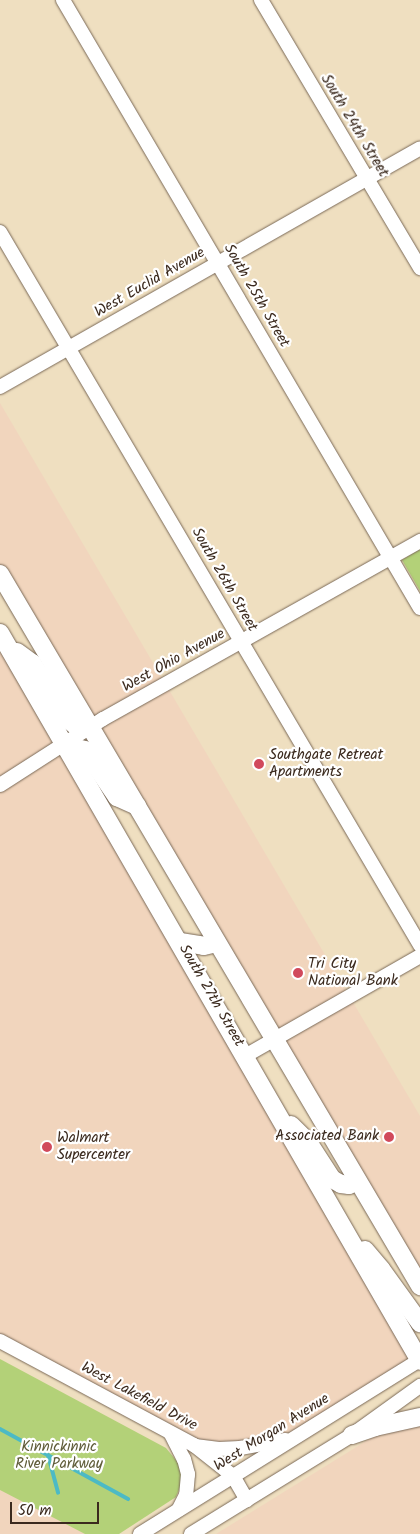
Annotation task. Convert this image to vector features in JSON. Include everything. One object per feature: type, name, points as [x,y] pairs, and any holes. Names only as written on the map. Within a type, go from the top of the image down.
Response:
[{"type":"main road","points":[[0,574],[420,1286]]},
{"type":"main road","points":[[4,639],[32,663],[70,721],[76,726],[90,728]]},
{"type":"main road","name":"South 27th Street","points":[[4,639],[420,1360]]},
{"type":"main road","points":[[66,745],[85,750],[117,797],[137,806]]},
{"type":"main road","points":[[180,942],[204,946],[217,942]]},
{"type":"main road","points":[[274,1107],[308,1142],[332,1178],[349,1186],[357,1181]]},
{"type":"main road","points":[[338,1220],[381,1269],[420,1323]]},
{"type":"main road","points":[[352,1435],[375,1427],[420,1417]]},
{"type":"street","name":"South 25th Street","points":[[63,0],[420,608]]},
{"type":"street","name":"South 24th Street","points":[[261,0],[420,268]]},
{"type":"street","name":"West Euclid Avenue","points":[[0,387],[420,148]]},
{"type":"street","name":"South 26th Street","points":[[0,232],[420,945]]},
{"type":"street","name":"West Ohio Avenue","points":[[0,785],[66,745],[90,728],[420,541]]},
{"type":"street","points":[[245,1056],[420,956]]},
{"type":"street","name":"West Lakefield Drive","points":[[0,1341],[194,1446],[233,1476],[246,1500]]},
{"type":"street","name":"West Morgan Avenue","points":[[140,1534],[420,1360]]},
{"type":"street","points":[[191,1534],[352,1435],[420,1386]]},
{"type":"street","points":[[171,1434],[184,1459],[188,1474],[186,1495],[180,1509]]},
{"type":"street","points":[[194,1446],[219,1449],[240,1448],[298,1436]]},
{"type":"shaded area","points":[[0,403],[420,1116],[420,1286],[0,574]]},
{"type":"shaded area","points":[[0,633],[420,1360],[298,1436],[194,1445],[0,1341]]},
{"type":"shaded area","points":[[420,1424],[420,1534],[216,1534],[379,1433]]},
{"type":"shaded area","points":[[0,1489],[85,1534],[0,1534]]},
{"type":"green space","points":[[420,549],[420,591],[402,560]]},
{"type":"green space","name":"Kinnickinnic River Parkway","points":[[0,1359],[166,1448],[179,1464],[182,1474],[182,1482],[176,1497],[119,1534],[85,1534],[0,1490]]},
{"type":"waterway","points":[[0,1429],[128,1499]]},
{"type":"waterway","points":[[48,1455],[58,1493]]},
{"type":"place","name":"Southgate Retreat Apartments","points":[[259,764]]},
{"type":"place","name":"Tri City National Bank","points":[[298,973]]},
{"type":"place","name":"Associated Bank","points":[[389,1137]]},
{"type":"place","name":"Walmart Supercenter","points":[[47,1147]]}]
